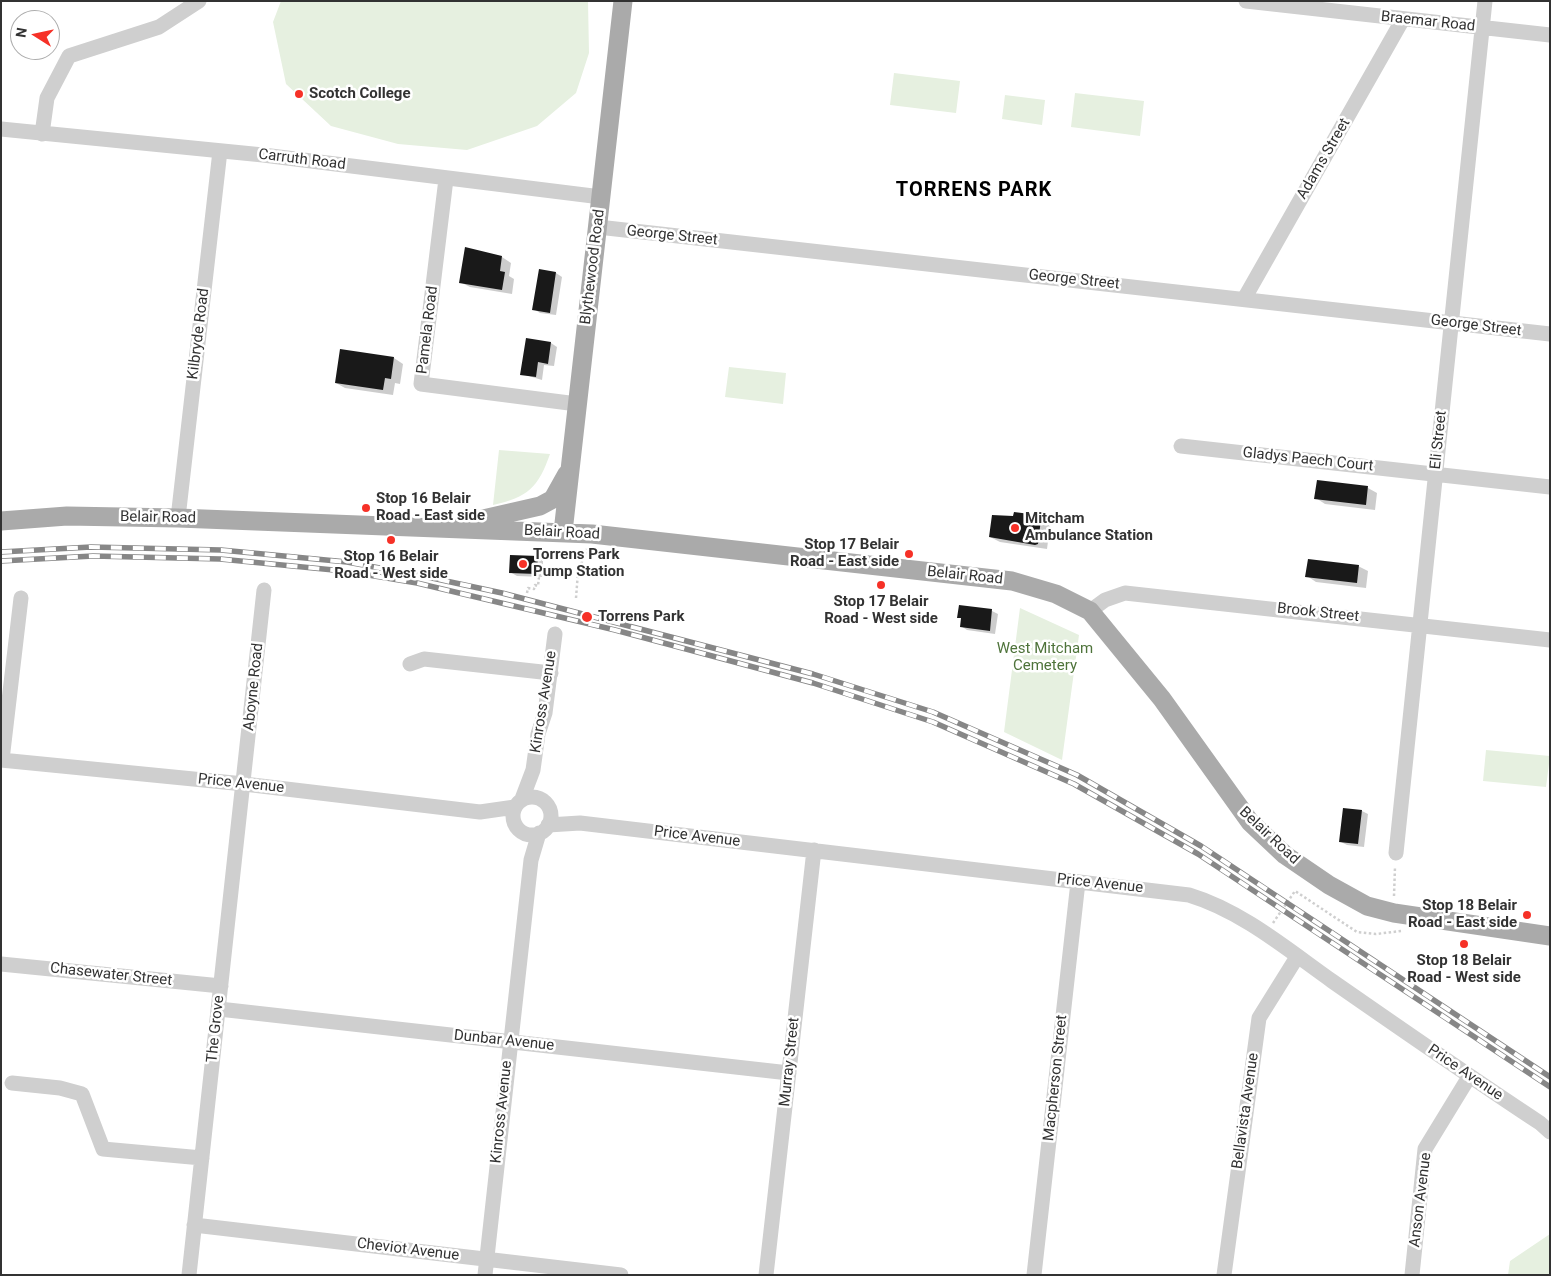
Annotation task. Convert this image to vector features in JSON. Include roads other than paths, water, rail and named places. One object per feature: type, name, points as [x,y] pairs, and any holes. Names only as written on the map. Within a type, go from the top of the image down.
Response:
[{"type":"main road","name":"Blythewood Road","points":[[563,532],[623,1]]},
{"type":"main road","points":[[446,527],[540,506],[553,498],[564,482],[572,461]]},
{"type":"main road","name":"Belair Road","points":[[1,521],[67,516],[178,518],[563,532],[589,542],[1012,581],[1046,590],[1090,611],[1162,699],[1250,822],[1285,855],[1329,886],[1366,906],[1394,913],[1550,936]]},
{"type":"street","points":[[42,134],[47,98],[69,56],[159,27],[199,1]]},
{"type":"street","name":"Braemar Road","points":[[1246,1],[1550,35]]},
{"type":"street","name":"Eli Street","points":[[1396,853],[1485,1]]},
{"type":"street","name":"Adams Street","points":[[1244,299],[1403,19]]},
{"type":"street","name":"Carruth Road","points":[[1,129],[220,151],[601,197]]},
{"type":"street","name":"Kilbryde Road","points":[[178,518],[220,151]]},
{"type":"street","name":"Pamela Road","points":[[446,179],[421,384],[577,404]]},
{"type":"street","name":"George Street","points":[[598,227],[1550,334]]},
{"type":"street","name":"Gladys Paech Court","points":[[1181,446],[1550,487]]},
{"type":"street","name":"Aboyne Road","points":[[244,784],[264,590]]},
{"type":"street","name":"Brook Street","points":[[1090,611],[1105,600],[1125,593],[1420,624],[1550,640]]},
{"type":"street","points":[[1,760],[21,598]]},
{"type":"street","name":"Kinross Avenue","points":[[485,1275],[510,1042],[537,821],[534,770],[538,734],[545,713],[555,634]]},
{"type":"street","points":[[410,664],[424,659],[551,673]]},
{"type":"street","name":"Price Avenue","points":[[1,760],[244,784],[480,812],[537,821],[580,823],[1189,895],[1207,900],[1266,935],[1469,1077],[1540,1123],[1550,1132]]},
{"type":"street","name":"Kinross Avenue","points":[[519,803],[534,770]]},
{"type":"street","name":"The Grove","points":[[189,1275],[244,784]]},
{"type":"street","name":"Price Avenue","points":[[480,812],[519,803],[532,796],[537,821]]},
{"type":"street","points":[[519,803],[512,814],[537,821]]},
{"type":"street","name":"Murray Street","points":[[766,1275],[814,850]]},
{"type":"street","name":"Macpherson Street","points":[[1034,1275],[1078,882]]},
{"type":"street","name":"Bellavista Avenue","points":[[1224,1275],[1259,1018],[1297,957]]},
{"type":"street","name":"Chasewater Street","points":[[1,964],[221,986]]},
{"type":"street","name":"Dunbar Avenue","points":[[219,1009],[789,1073]]},
{"type":"street","name":"Anson Avenue","points":[[1412,1275],[1425,1149],[1469,1077]]},
{"type":"street","points":[[12,1083],[60,1088],[82,1094],[103,1149],[202,1158]]},
{"type":"street","name":"Cheviot Avenue","points":[[194,1225],[621,1275]]},
{"type":"railway","points":[[1,552],[91,547],[221,550],[347,562],[502,593],[813,674],[933,712],[1077,775],[1201,846],[1550,1077]]},
{"type":"railway","points":[[1,561],[93,556],[220,559],[344,571],[417,583],[615,630],[813,683],[933,722],[1074,784],[1198,854],[1550,1087]]},
{"type":"place","name":"Scotch College","points":[[299,94]]},
{"type":"place","name":"Stop 16 Belair Road - East side","points":[[366,508]]},
{"type":"place","name":"Mitcham Ambulance Station","points":[[1015,528]]},
{"type":"place","name":"Stop 16 Belair Road - West side","points":[[391,540]]},
{"type":"place","name":"Stop 17 Belair Road - East side","points":[[909,554]]},
{"type":"place","name":"Torrens Park Pump Station","points":[[523,564]]},
{"type":"place","name":"Stop 17 Belair Road - West side","points":[[881,585]]},
{"type":"place","name":"Torrens Park","points":[[587,617]]},
{"type":"place","name":"Stop 18 Belair Road - East side","points":[[1527,915]]},
{"type":"place","name":"Stop 18 Belair Road - West side","points":[[1464,944]]},
{"type":"district","name":"TORRENS PARK","points":[[974,191]]},
{"type":"park label","name":"West Mitcham Cemetery","points":[[1045,658]]}]
